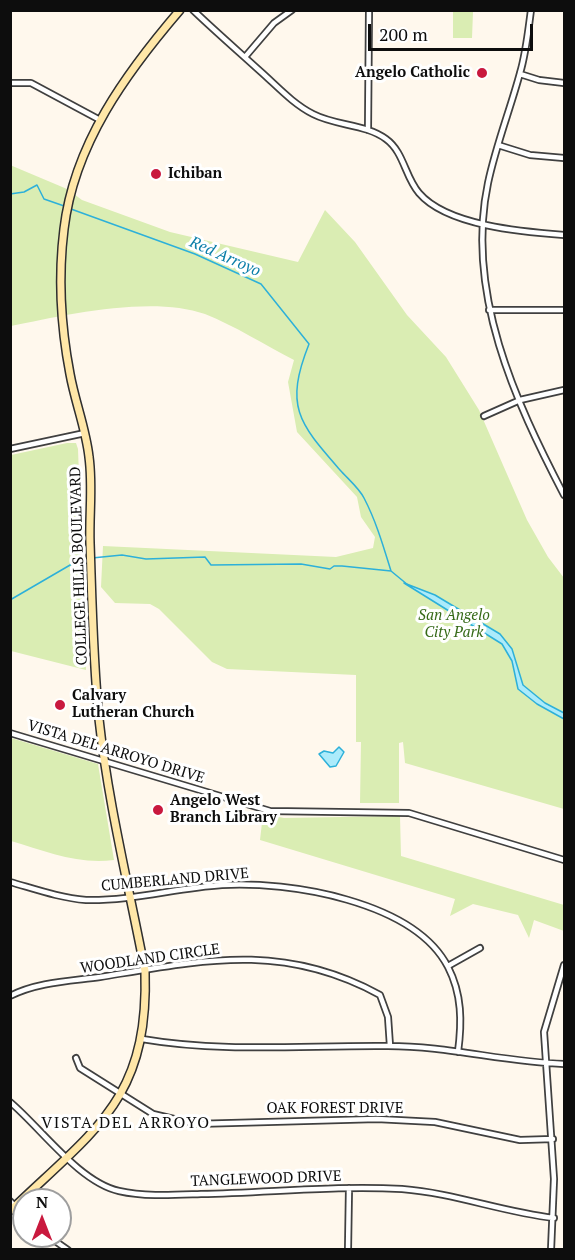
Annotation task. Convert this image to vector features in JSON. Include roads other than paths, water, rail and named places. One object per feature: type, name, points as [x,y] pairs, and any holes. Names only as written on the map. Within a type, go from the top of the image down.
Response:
[{"type":"street","name":"COLLEGE HILLS BOULEVARD","points":[[32,1188],[96,1130],[121,1095],[134,1066],[142,1039],[146,1004],[146,971],[99,718],[91,573],[91,476],[85,433],[70,376],[61,315],[64,228],[73,190],[100,120],[134,65],[180,10]]},
{"type":"street","points":[[193,10],[288,97],[312,114],[368,130],[386,139],[399,153],[418,193],[440,208],[464,220],[531,233],[564,235]]},
{"type":"street","points":[[245,57],[274,23],[292,10]]},
{"type":"street","points":[[368,130],[369,10]]},
{"type":"street","points":[[531,10],[520,74],[487,185],[483,224],[483,260],[489,310],[504,364],[564,495]]},
{"type":"street","points":[[520,74],[539,80],[564,83]]},
{"type":"street","points":[[10,83],[31,83],[100,120]]},
{"type":"street","points":[[498,145],[530,155],[564,158]]},
{"type":"street","points":[[489,310],[564,310]]},
{"type":"street","points":[[484,416],[520,400],[564,390]]},
{"type":"street","points":[[10,449],[85,433]]},
{"type":"street","name":"VISTA DEL ARROYO DRIVE","points":[[10,733],[270,811],[409,813],[564,860]]},
{"type":"street","name":"CUMBERLAND DRIVE","points":[[10,882],[77,898],[131,898],[222,885],[257,885],[333,897],[371,908],[406,924],[429,941],[448,966],[459,997],[461,1026],[458,1052]]},
{"type":"street","points":[[448,966],[480,948]]},
{"type":"street","name":"WOODLAND CIRCLE","points":[[10,996],[47,985],[191,962],[278,960],[316,967],[354,980],[380,994],[388,1017],[390,1046]]},
{"type":"street","points":[[551,1250],[554,1218],[553,1139],[544,1032],[564,967]]},
{"type":"street","points":[[142,1039],[203,1047],[390,1046],[458,1052],[500,1060],[564,1064]]},
{"type":"street","name":"OAK FOREST DRIVE","points":[[76,1058],[80,1068],[153,1114],[195,1124],[377,1119],[435,1122],[520,1140],[553,1139]]},
{"type":"street","name":"TANGLEWOOD DRIVE","points":[[10,1102],[91,1178],[117,1191],[155,1195],[349,1188],[402,1189],[448,1195],[521,1214],[554,1218]]},
{"type":"street","points":[[348,1250],[349,1188]]},
{"type":"water","points":[[404,583],[435,595],[500,634],[512,649],[523,685],[545,703],[564,713],[564,719],[537,704],[518,689],[512,661],[502,644]]},
{"type":"water","points":[[339,747],[344,752],[336,766],[330,767],[319,754],[324,751],[333,753]]},
{"type":"waterway","name":"Red Arroyo","points":[[10,194],[24,192],[37,185],[44,199],[67,207]]},
{"type":"waterway","name":"Red Arroyo","points":[[71,209],[195,254],[261,284],[309,344],[301,366],[298,384],[297,399],[300,413],[314,439],[362,494],[376,524],[391,571]]},
{"type":"waterway","name":"Red Arroyo","points":[[92,558],[122,555],[146,559],[205,557],[211,565],[301,564],[330,569],[334,566],[342,566],[391,571],[408,585]]},
{"type":"waterway","name":"Red Arroyo","points":[[10,600],[77,561],[87,559]]},
{"type":"place","name":"Angelo Catholic","points":[[482,73]]},
{"type":"place","name":"Ichiban","points":[[156,174]]},
{"type":"place","name":"Calvary Lutheran Church","points":[[60,705]]},
{"type":"place","name":"Angelo West Branch Library","points":[[158,810]]},
{"type":"district","name":"VISTA DEL ARROYO","points":[[126,1123]]},
{"type":"park label","name":"San Angelo City Park","points":[[454,624]]}]
